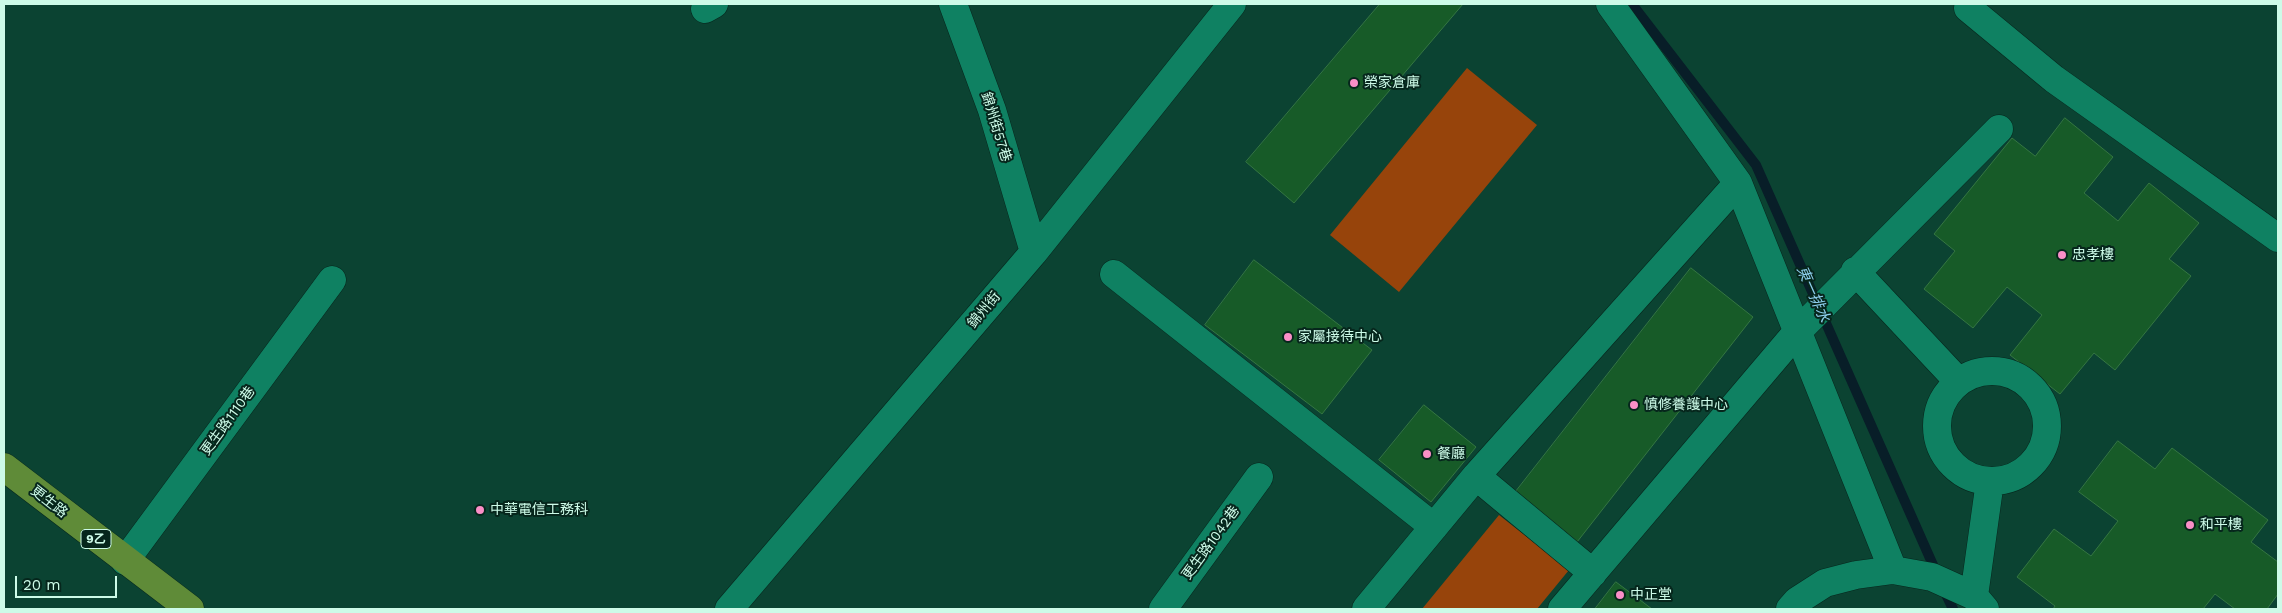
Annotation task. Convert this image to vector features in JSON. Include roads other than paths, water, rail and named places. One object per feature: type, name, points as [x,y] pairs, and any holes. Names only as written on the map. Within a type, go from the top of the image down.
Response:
[{"type":"main road","name":"更生路","points":[[4,467],[190,609]]},
{"type":"street","name":"錦州街57巷","points":[[953,4],[992,110],[1034,252]]},
{"type":"street","name":"錦州街","points":[[729,609],[1034,252],[1232,4]]},
{"type":"street","points":[[1610,4],[1738,183],[1893,570]]},
{"type":"street","points":[[1968,8],[2054,79],[2278,238]]},
{"type":"street","points":[[1562,609],[1797,332],[1999,129]]},
{"type":"street","points":[[1366,609],[1434,527],[1465,480],[1738,183]]},
{"type":"street","points":[[1114,274],[1434,527]]},
{"type":"street","points":[[1849,278],[1958,381]]},
{"type":"street","name":"更生路1110巷","points":[[125,561],[332,280]]},
{"type":"street","points":[[1991,370],[2009,372],[2024,380],[2037,393],[2045,409],[2047,426],[2044,443],[2036,459],[2024,471],[2008,479],[1990,481],[1973,478],[1958,470],[1946,458],[1938,442],[1936,426],[1938,409],[1946,393],[1958,381],[1974,373],[1991,370]]},
{"type":"street","name":"更生路1042巷","points":[[1163,609],[1259,477]]},
{"type":"street","points":[[1465,480],[1593,573]]},
{"type":"street","points":[[1790,609],[1796,601],[1825,584],[1856,575],[1893,570],[1932,576],[1979,602],[1990,481]]},
{"type":"waterway","name":"東一排水","points":[[1632,4],[1756,165],[1937,574]]},
{"type":"waterway","name":"東一排水","points":[[1943,588],[1953,609]]},
{"type":"place","name":"榮家倉庫","points":[[1354,83]]},
{"type":"place","name":"忠孝樓","points":[[2062,255]]},
{"type":"place","name":"家屬接待中心","points":[[1288,337]]},
{"type":"place","name":"慎修養護中心","points":[[1634,405]]},
{"type":"place","name":"餐廳","points":[[1427,454]]},
{"type":"place","name":"中華電信工務科","points":[[480,510]]},
{"type":"place","name":"和平樓","points":[[2190,525]]},
{"type":"place","name":"中正堂","points":[[1620,595]]}]
